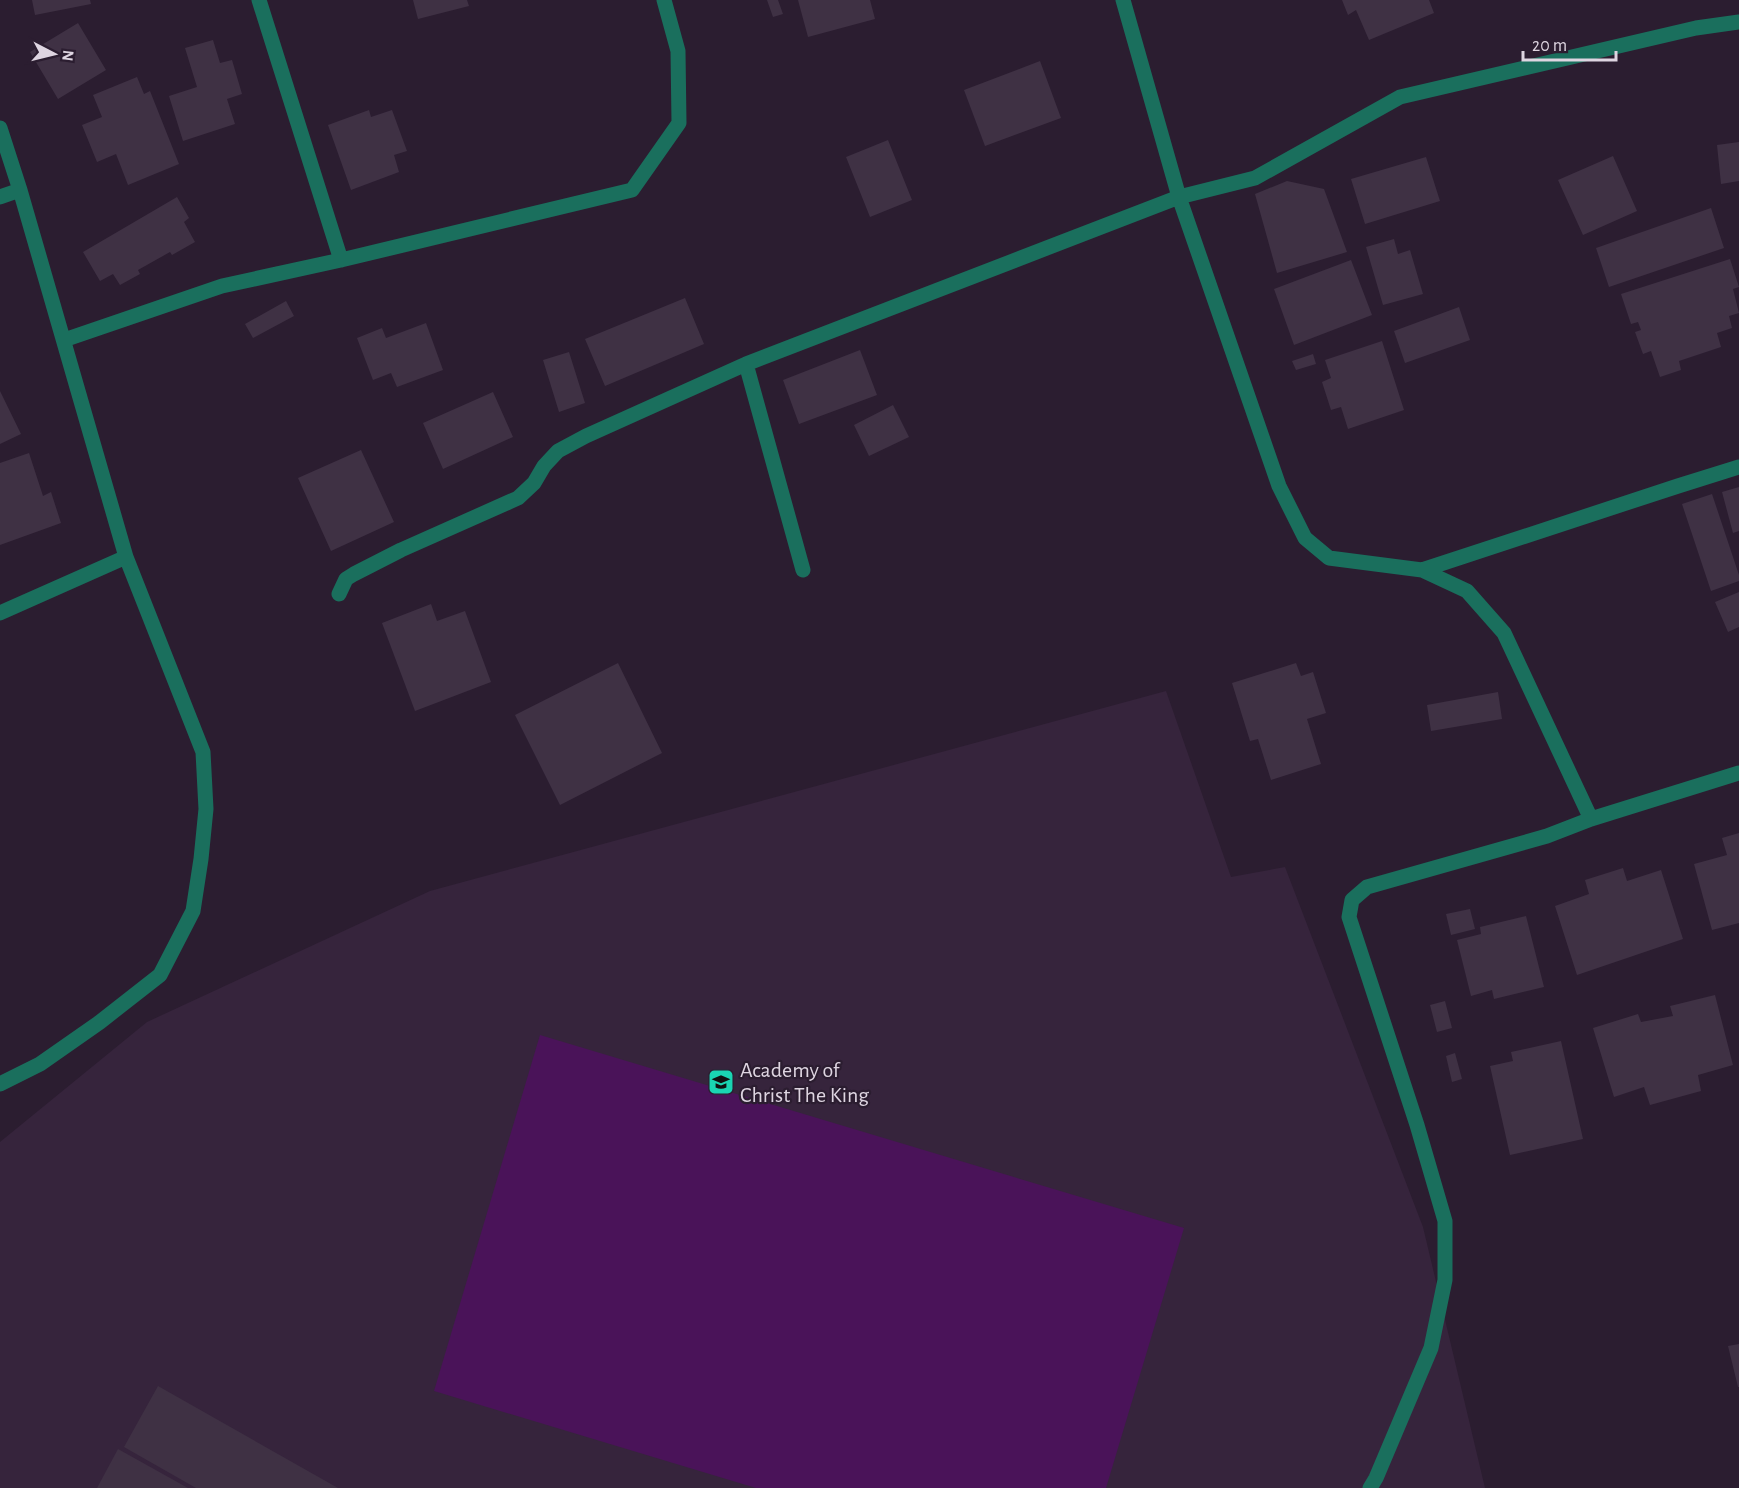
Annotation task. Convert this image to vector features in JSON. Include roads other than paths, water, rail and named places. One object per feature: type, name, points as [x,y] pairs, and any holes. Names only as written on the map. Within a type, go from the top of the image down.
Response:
[{"type":"street","points":[[259,0],[341,260]]},
{"type":"street","points":[[64,340],[222,286],[341,260],[632,190],[679,123],[678,51],[664,0]]},
{"type":"street","points":[[1123,0],[1179,197],[1279,486],[1305,538],[1329,558],[1422,570],[1467,591],[1504,633],[1591,819]]},
{"type":"street","points":[[339,594],[346,579],[354,574],[401,550],[518,498],[534,483],[551,459],[567,446],[746,364],[1179,197],[1255,178],[1400,97],[1696,28],[1739,22]]},
{"type":"street","points":[[0,128],[126,557],[203,752],[206,809],[193,911],[160,975],[100,1022],[40,1064],[0,1084]]},
{"type":"street","points":[[0,197],[20,190]]},
{"type":"street","points":[[746,364],[803,570]]},
{"type":"street","points":[[1422,570],[1739,467]]},
{"type":"street","points":[[0,613],[126,557]]},
{"type":"street","points":[[1370,1488],[1431,1348],[1445,1280],[1445,1221],[1417,1125],[1349,917],[1352,900],[1366,887],[1546,836],[1591,819],[1739,774]]},
{"type":"place","name":"Academy of Christ The King","points":[[721,1082]]}]
